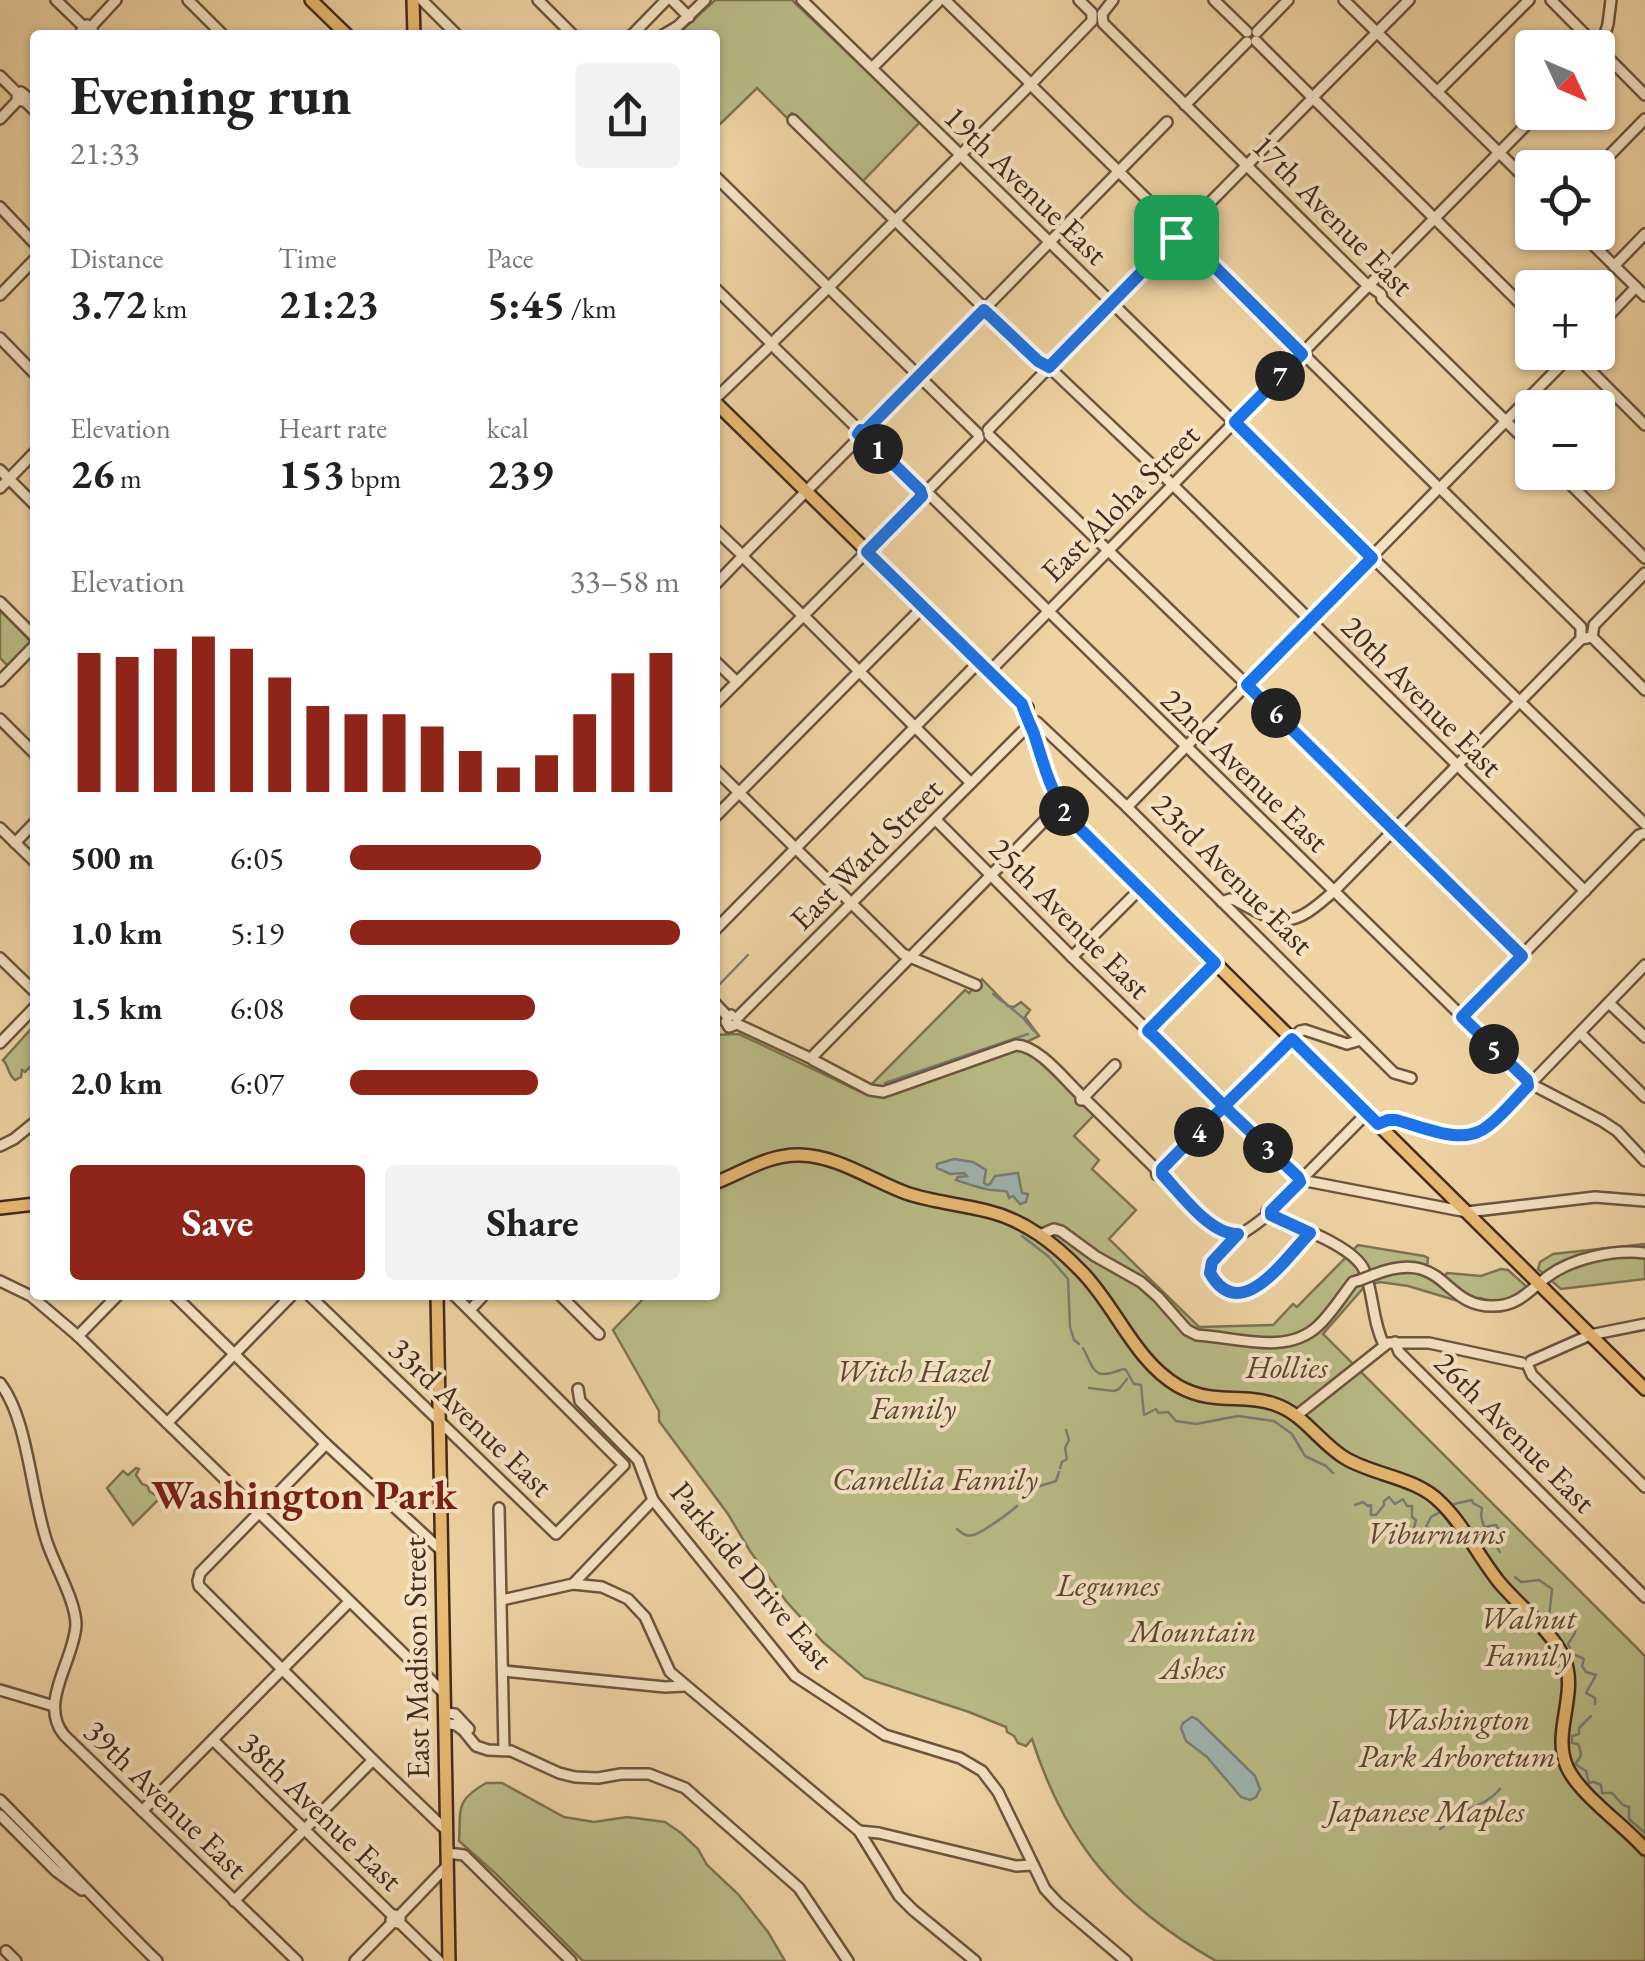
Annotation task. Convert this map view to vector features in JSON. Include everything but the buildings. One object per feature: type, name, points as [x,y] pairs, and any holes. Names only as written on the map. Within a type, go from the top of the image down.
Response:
[{"type":"main road","points":[[310,0],[341,30]]},
{"type":"main road","points":[[413,0],[414,30]]},
{"type":"main road","name":"23rd Avenue East","points":[[720,405],[1022,704],[1033,723]]},
{"type":"main road","points":[[1033,723],[1043,765],[1060,805],[1076,825],[1645,1389]]},
{"type":"main road","points":[[720,1181],[771,1158],[816,1156],[906,1193],[1006,1216],[1040,1235],[1089,1279],[1145,1357],[1167,1379],[1204,1396],[1282,1407],[1345,1458],[1437,1499],[1563,1656],[1570,1678],[1562,1743],[1566,1765],[1584,1790],[1645,1849]]},
{"type":"main road","points":[[0,1208],[30,1205]]},
{"type":"main road","name":"East Madison Street","points":[[437,1300],[449,1961]]},
{"type":"street","points":[[56,0],[84,30]]},
{"type":"street","points":[[90,30],[116,0]]},
{"type":"street","points":[[188,0],[218,30]]},
{"type":"street","points":[[422,0],[452,30]]},
{"type":"street","points":[[538,0],[569,30]]},
{"type":"street","points":[[637,30],[669,0],[689,17]]},
{"type":"street","points":[[670,30],[705,0]]},
{"type":"street","name":"19th Avenue East","points":[[802,0],[1645,824]]},
{"type":"street","name":"17th Avenue East","points":[[1079,0],[1515,430]]},
{"type":"street","points":[[720,395],[1113,0]]},
{"type":"street","points":[[1214,0],[1515,298]]},
{"type":"street","points":[[1185,105],[1288,0]]},
{"type":"street","points":[[1344,0],[1515,169]]},
{"type":"street","points":[[720,699],[1409,0]]},
{"type":"street","points":[[1437,92],[1529,0]]},
{"type":"street","points":[[1550,0],[1578,30]]},
{"type":"street","points":[[1606,30],[1611,0]]},
{"type":"street","points":[[872,68],[942,1],[1031,84],[1581,628],[1586,638],[1645,690]]},
{"type":"street","points":[[1615,67],[1645,95]]},
{"type":"street","points":[[0,76],[30,106]]},
{"type":"street","points":[[0,119],[30,89]]},
{"type":"street","points":[[1615,150],[1645,119]]},
{"type":"street","name":"20th Avenue East","points":[[794,120],[984,310],[1173,485],[1585,891]]},
{"type":"street","points":[[720,580],[1167,122]]},
{"type":"street","name":"East Aloha Street","points":[[720,925],[915,728],[1049,611],[1521,130]]},
{"type":"street","points":[[720,181],[918,378],[1109,550],[1522,956]]},
{"type":"street","points":[[0,207],[30,239]]},
{"type":"street","points":[[1614,266],[1645,234]]},
{"type":"street","points":[[1598,250],[1645,296]]},
{"type":"street","points":[[0,295],[30,264]]},
{"type":"street","points":[[1615,309],[1636,287]]},
{"type":"street","name":"22nd Avenue East","points":[[720,293],[1530,1083],[1602,1121],[1645,1161]]},
{"type":"street","points":[[0,338],[30,369]]},
{"type":"street","points":[[1127,807],[1556,370]]},
{"type":"street","points":[[1588,370],[1645,425]]},
{"type":"street","points":[[0,488],[30,457]]},
{"type":"street","points":[[0,470],[30,500]]},
{"type":"street","points":[[1576,490],[1645,558]]},
{"type":"street","points":[[720,535],[972,783]]},
{"type":"street","points":[[1222,902],[1235,900],[1276,920],[1301,917],[1334,891],[1586,638],[1645,573]]},
{"type":"street","points":[[0,602],[30,633]]},
{"type":"street","points":[[720,812],[923,607]]},
{"type":"street","points":[[0,681],[30,650]]},
{"type":"street","points":[[720,666],[737,682]]},
{"type":"street","points":[[0,719],[30,749]]},
{"type":"street","name":"East Ward Street","points":[[732,1021],[1033,723]]},
{"type":"street","name":"23rd Avenue East","points":[[1033,723],[1127,807],[1394,1073],[1410,1078]]},
{"type":"street","points":[[720,774],[903,954],[976,986]]},
{"type":"street","points":[[812,1058],[1060,805]]},
{"type":"street","name":"25th Avenue East","points":[[936,820],[1302,1179]]},
{"type":"street","points":[[16,842],[30,827]]},
{"type":"street","points":[[0,828],[30,857]]},
{"type":"street","points":[[1462,1017],[1645,832]]},
{"type":"street","points":[[1072,957],[1140,888]]},
{"type":"street","points":[[0,958],[30,987]]},
{"type":"street","points":[[1148,1031],[1215,963]]},
{"type":"street","points":[[1378,1124],[1390,1120],[1463,1137],[1489,1126],[1645,965]]},
{"type":"street","points":[[1608,1003],[1645,1037]]},
{"type":"street","points":[[720,1008],[732,1021],[876,1092],[1024,1045],[1036,1051],[1212,1225],[1225,1233],[1248,1232],[1270,1214],[1366,1113]]},
{"type":"street","points":[[0,1043],[30,1012]]},
{"type":"street","points":[[720,1025],[732,1021]]},
{"type":"street","points":[[1160,1171],[1300,1031],[1347,1044],[1361,1040]]},
{"type":"street","points":[[1580,1033],[1645,1097]]},
{"type":"street","points":[[1084,1097],[1115,1065]]},
{"type":"street","points":[[0,1146],[30,1126]]},
{"type":"street","points":[[1302,1179],[1466,1212],[1595,1196],[1645,1201]]},
{"type":"street","name":"26th Avenue East","points":[[1270,1214],[1351,1253],[1361,1263],[1376,1328],[1645,1597]]},
{"type":"street","points":[[1040,1235],[1054,1229],[1062,1231],[1094,1256],[1141,1282],[1186,1330],[1266,1342],[1297,1339],[1315,1329],[1353,1282],[1391,1267],[1424,1269],[1467,1299],[1490,1306],[1526,1296],[1557,1270],[1572,1264],[1617,1253],[1645,1253]]},
{"type":"street","points":[[1238,1234],[1212,1262],[1210,1273],[1226,1290],[1246,1294],[1259,1286],[1310,1233]]},
{"type":"street","points":[[0,1281],[30,1293]]},
{"type":"street","points":[[39,1300],[444,1694]]},
{"type":"street","points":[[78,1336],[113,1300]]},
{"type":"street","points":[[179,1300],[442,1551]]},
{"type":"street","points":[[167,1423],[287,1300]]},
{"type":"street","name":"33rd Avenue East","points":[[314,1300],[556,1534],[624,1465],[470,1310]]},
{"type":"street","points":[[459,1300],[470,1310],[479,1300]]},
{"type":"street","points":[[565,1300],[599,1334]]},
{"type":"street","points":[[1296,1416],[1390,1344],[1429,1343],[1527,1363],[1590,1335],[1645,1324]]},
{"type":"street","points":[[1527,1363],[1532,1374],[1645,1486]]},
{"type":"street","points":[[0,1383],[16,1412],[46,1538],[75,1614],[74,1635],[54,1706]]},
{"type":"street","name":"Parkside Drive East","points":[[578,1388],[580,1400],[638,1460],[653,1500],[796,1676],[885,1735],[960,1758],[982,1771],[998,1792],[1045,1889],[1126,1961]]},
{"type":"street","points":[[326,1444],[200,1573],[198,1581],[206,1595],[447,1831]]},
{"type":"street","points":[[573,1584],[653,1500]]},
{"type":"street","points":[[499,1508],[504,1750]]},
{"type":"street","points":[[502,1600],[573,1584],[602,1586],[620,1593],[650,1626],[670,1672],[860,1831],[912,1910],[975,1961]]},
{"type":"street","points":[[142,1811],[349,1602]]},
{"type":"street","points":[[504,1671],[665,1688],[686,1686]]},
{"type":"street","name":"39th Avenue East","points":[[0,1690],[54,1706],[60,1730],[297,1961]]},
{"type":"street","points":[[445,1718],[458,1716],[482,1748],[518,1753],[558,1773],[598,1778],[649,1774],[684,1788],[800,1888],[848,1961]]},
{"type":"street","name":"38th Avenue East","points":[[214,1741],[439,1961]]},
{"type":"street","points":[[234,1901],[373,1760]]},
{"type":"street","points":[[0,1800],[61,1867],[157,1961]]},
{"type":"street","points":[[0,1816],[61,1867]]},
{"type":"street","points":[[860,1831],[1016,1866],[1032,1865]]},
{"type":"street","points":[[355,1961],[447,1860],[464,1855],[571,1961]]},
{"type":"green space","points":[[715,0],[792,0],[920,122],[862,182],[792,113],[787,118],[757,88],[720,124],[720,30],[682,30]]},
{"type":"green space","points":[[0,610],[30,645],[9,667],[0,658]]},
{"type":"green space","name":"Washington Park Arboretum","points":[[982,979],[1008,1006],[1021,1002],[1030,1010],[1025,1017],[1039,1036],[1022,1044],[1094,1115],[1074,1136],[1099,1160],[1092,1169],[1136,1210],[1109,1239],[1199,1327],[1273,1325],[1293,1304],[1297,1307],[1358,1245],[1424,1256],[1428,1258],[1426,1277],[1440,1281],[1447,1273],[1481,1276],[1501,1269],[1508,1270],[1527,1287],[1506,1300],[1480,1298],[1475,1306],[1380,1282],[1365,1286],[1323,1334],[1645,1656],[1645,1961],[1216,1961],[1152,1918],[1101,1869],[1062,1811],[1032,1739],[1026,1746],[1018,1743],[1006,1727],[865,1678],[823,1642],[786,1601],[659,1421],[659,1411],[613,1330],[642,1300],[720,1300],[720,1035],[739,1034],[863,1093],[965,990],[969,993]]},
{"type":"green space","points":[[30,1030],[30,1067],[22,1070],[21,1077],[15,1080],[3,1060]]},
{"type":"green space","points":[[1645,1244],[1645,1279],[1561,1289],[1538,1269],[1540,1262],[1553,1254]]},
{"type":"green space","points":[[136,1468],[142,1484],[160,1498],[133,1525],[107,1488],[123,1471],[128,1475]]},
{"type":"green space","points":[[486,1783],[502,1783],[564,1817],[594,1822],[627,1817],[665,1822],[698,1849],[707,1865],[738,1894],[785,1961],[583,1961],[459,1841],[464,1801]]},
{"type":"water","points":[[954,1159],[973,1162],[986,1170],[987,1185],[995,1176],[1018,1173],[1022,1193],[1028,1194],[1026,1202],[1020,1204],[1005,1191],[956,1180],[967,1176],[964,1173],[950,1174],[937,1168],[937,1164]]},
{"type":"water","points":[[1192,1717],[1255,1776],[1260,1789],[1256,1797],[1241,1797],[1207,1757],[1186,1741],[1181,1728]]},
{"type":"waterway","points":[[720,984],[748,955]]},
{"type":"waterway","points":[[993,994],[1003,1002]]},
{"type":"waterway","points":[[1004,1002],[1034,1031]]},
{"type":"waterway","points":[[885,1083],[1028,1034]]},
{"type":"waterway","points":[[1022,1236],[1048,1256],[1068,1279],[1070,1327],[1079,1344]]},
{"type":"waterway","points":[[1083,1348],[1096,1372],[1106,1374],[1123,1369],[1134,1384],[1141,1385],[1144,1415],[1156,1409],[1158,1413],[1168,1412],[1176,1421],[1196,1424],[1238,1416],[1274,1421],[1292,1434],[1305,1456],[1333,1473]]},
{"type":"waterway","points":[[1089,1388],[1114,1391],[1127,1379]]},
{"type":"waterway","points":[[1060,1468],[1067,1459],[1066,1430]]},
{"type":"waterway","points":[[1025,1498],[1037,1487],[1056,1481],[1059,1472]]},
{"type":"waterway","points":[[1355,1505],[1371,1505],[1371,1515],[1376,1515],[1389,1497],[1395,1504],[1403,1499],[1407,1506],[1412,1506],[1414,1528],[1418,1530],[1425,1529],[1431,1517],[1440,1512]]},
{"type":"waterway","points":[[1454,1504],[1472,1500],[1482,1508],[1484,1527],[1496,1525],[1502,1534],[1497,1547],[1500,1552]]},
{"type":"waterway","points":[[957,1529],[966,1535],[977,1534],[1017,1506]]},
{"type":"waterway","points":[[1515,1577],[1521,1582],[1539,1580],[1552,1589],[1549,1618],[1558,1621],[1565,1616],[1576,1624],[1568,1644],[1573,1654],[1584,1659],[1582,1666],[1586,1672],[1596,1675],[1586,1693],[1595,1698],[1595,1704]]},
{"type":"waterway","points":[[1591,1716],[1579,1728],[1579,1734],[1572,1736],[1572,1743],[1578,1744],[1581,1753],[1575,1764],[1586,1771],[1589,1783],[1601,1785],[1602,1793],[1612,1793],[1629,1807],[1629,1819],[1645,1833]]},
{"type":"waterway","points":[[1440,1829],[1500,1789]]},
{"type":"district","name":"Washington Park","points":[[304,1494]]},
{"type":"route","points":[[1176,237],[1049,367],[984,310],[858,434],[865,436],[922,496],[867,552],[1022,704],[1043,765],[1068,817],[1215,963],[1148,1031],[1225,1106],[1230,1112],[1298,1177],[1300,1182],[1271,1215],[1310,1233],[1259,1286],[1246,1294],[1226,1290],[1210,1273],[1212,1262],[1238,1234],[1230,1235],[1212,1225],[1162,1174],[1162,1169],[1192,1140],[1225,1106],[1292,1039],[1378,1124],[1396,1120],[1463,1137],[1489,1126],[1528,1086],[1527,1080],[1462,1017],[1522,956],[1247,685],[1372,558],[1235,422],[1302,354],[1185,237],[1176,237]]},
{"type":"park label","name":"Hollies","points":[[1287,1367]]},
{"type":"park label","name":"Witch Hazel Family","points":[[913,1390]]},
{"type":"park label","name":"Camellia Family","points":[[935,1479]]},
{"type":"park label","name":"Viburnums","points":[[1436,1533]]},
{"type":"park label","name":"Legumes","points":[[1108,1585]]},
{"type":"park label","name":"Walnut Family","points":[[1528,1636]]},
{"type":"park label","name":"Mountain Ashes","points":[[1193,1650]]},
{"type":"park label","name":"Japanese Maples","points":[[1426,1811]]}]
